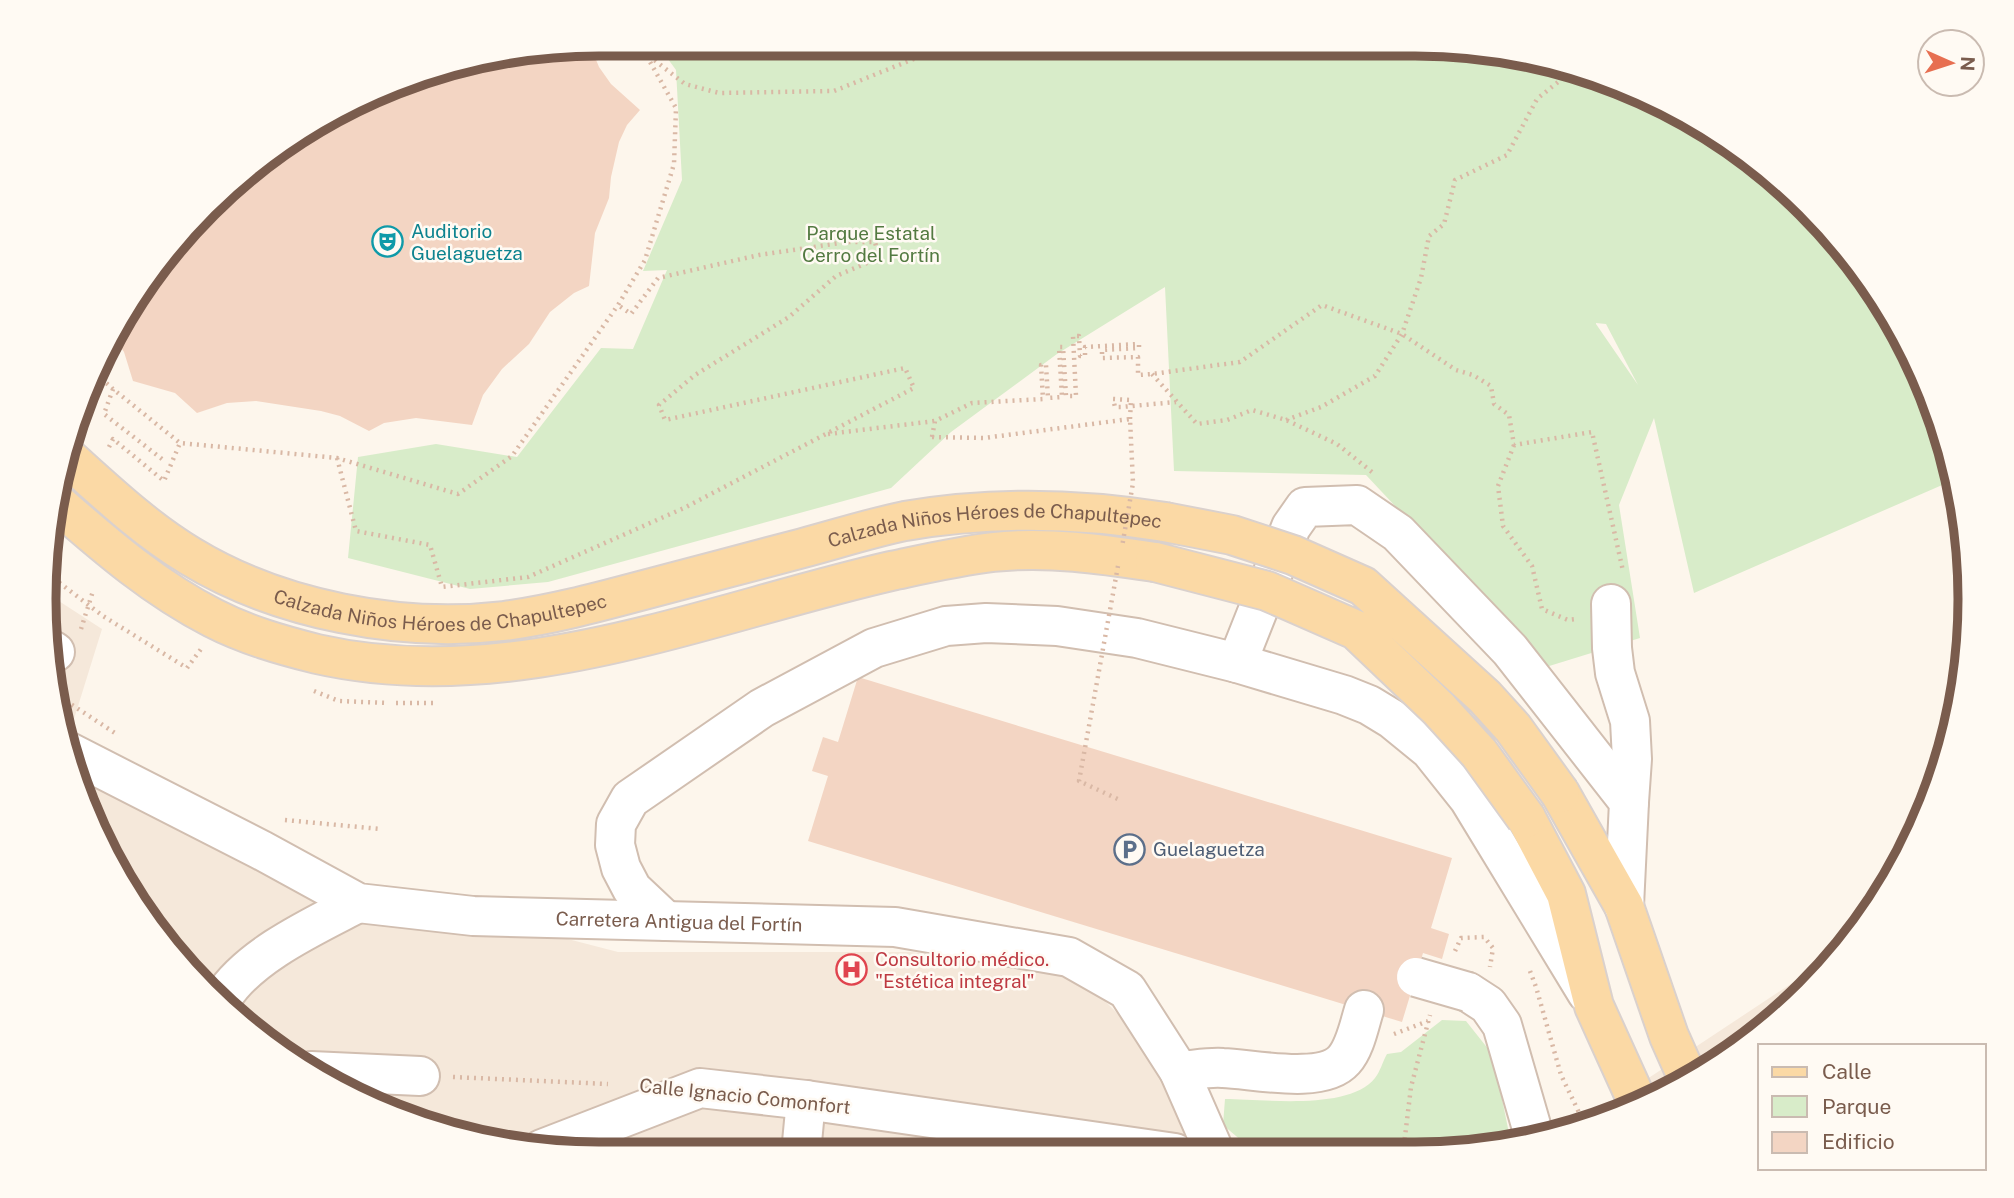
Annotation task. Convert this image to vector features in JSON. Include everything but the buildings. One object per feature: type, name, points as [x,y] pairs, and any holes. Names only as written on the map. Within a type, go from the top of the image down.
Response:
[{"type":"main road","name":"Calzada Niños Héroes de Chapultepec","points":[[74,463],[135,517],[165,539],[214,569],[250,586],[291,601],[337,612],[436,623],[502,621],[570,609],[903,522],[973,512],[1106,512],[1232,536],[1293,555],[1363,586],[1485,697],[1513,728],[1560,793],[1624,906],[1669,1036],[1684,1070]]},
{"type":"main road","name":"Calzada Niños Héroes de Chapultepec","points":[[64,509],[144,575],[185,602],[238,629],[289,647],[329,656],[370,663],[428,667],[486,665],[611,643],[863,578],[992,552],[1076,552],[1132,558],[1266,591],[1356,630],[1440,709],[1479,753],[1526,818],[1566,894],[1594,1006],[1635,1096]]},
{"type":"street","points":[[1237,663],[1291,527],[1305,507],[1357,505],[1398,533],[1510,650],[1629,802]]},
{"type":"street","points":[[1611,604],[1615,673],[1630,721],[1632,759],[1624,906]]},
{"type":"street","points":[[666,921],[632,889],[621,868],[615,845],[616,824],[630,799],[762,708],[874,648],[946,626],[986,623],[1058,626],[1124,636],[1237,663],[1344,695],[1369,705],[1392,719],[1430,750],[1469,799],[1594,1006]]},
{"type":"street","name":"Carretera Antigua del Fortín","points":[[80,758],[261,849],[358,903],[472,916],[895,927],[1069,957],[1127,990],[1179,1072],[1210,1142]]},
{"type":"street","points":[[226,993],[233,981],[290,939],[358,903]]},
{"type":"street","points":[[1416,977],[1468,992],[1488,1004],[1502,1025],[1532,1129]]},
{"type":"street","points":[[1179,1072],[1219,1068],[1310,1074],[1331,1070],[1345,1059],[1351,1050],[1364,1010]]},
{"type":"street","points":[[333,1072],[420,1076]]},
{"type":"street","name":"Calle Ignacio Comonfort","points":[[563,1141],[700,1088],[806,1100],[1098,1142]]},
{"type":"street","points":[[802,1142],[806,1100]]},
{"type":"path","points":[[102,380],[180,443],[337,458],[458,494],[512,456],[618,305],[645,260],[674,164],[676,108],[647,56]]},
{"type":"path","points":[[649,56],[685,84],[719,93],[834,91],[921,56]]},
{"type":"path","points":[[1286,421],[1321,407],[1375,376],[1402,334],[1421,278],[1429,236],[1444,224],[1455,180],[1507,155],[1537,99],[1564,77]]},
{"type":"path","points":[[337,458],[356,531],[430,545],[442,587],[528,577],[684,508],[914,388],[905,368],[665,420],[659,405],[695,375],[789,317],[836,276],[878,258],[875,242],[847,242],[759,255],[658,278],[631,314],[618,305]]},
{"type":"path","points":[[823,434],[935,421],[972,404],[1043,399],[1041,365],[1046,365],[1048,398],[1062,397],[1059,347],[1063,347],[1066,396],[1076,396],[1073,336],[1079,336],[1080,356],[1085,356],[1085,347],[1139,344],[1139,348],[1102,350],[1102,358],[1138,357],[1139,374],[1240,362],[1322,305],[1402,334],[1456,370],[1473,375],[1491,386],[1494,404],[1509,415],[1514,445],[1498,486],[1503,526],[1532,566],[1542,609],[1568,620],[1597,616],[1627,587],[1592,432],[1514,445]]},
{"type":"path","points":[[1152,374],[1197,424],[1227,420],[1252,410],[1286,421],[1337,444],[1378,476]]},
{"type":"path","points":[[113,389],[104,414],[162,459]]},
{"type":"path","points":[[1122,801],[1079,781],[1132,558],[1133,483],[1130,419],[1130,409],[1131,400],[1113,399],[1115,407],[1121,407],[1133,406],[1177,401]]},
{"type":"path","points":[[935,421],[932,437],[984,438],[1130,419]]},
{"type":"path","points":[[109,447],[113,439],[163,481],[180,443]]},
{"type":"path","points":[[56,581],[88,608],[187,668],[203,646]]},
{"type":"path","points":[[88,608],[93,591]]},
{"type":"path","points":[[1100,645],[1113,646]]},
{"type":"path","points":[[303,687],[339,701],[437,703]]},
{"type":"path","points":[[274,820],[380,829]]},
{"type":"path","points":[[1527,964],[1561,1075],[1581,1116]]},
{"type":"path","name":"Calle Ignacio Comonfort","points":[[420,1076],[620,1084]]},
{"type":"shaded area","points":[[56,599],[102,629],[72,727],[61,670]]},
{"type":"shaded area","points":[[74,738],[344,881],[618,952],[910,952],[1077,973],[1137,1033],[1191,1138],[1484,1137],[1415,1142],[599,1142],[528,1137],[458,1123],[391,1101],[327,1069],[268,1030],[215,983],[168,930],[129,870],[97,807]]},
{"type":"shaded area","points":[[1931,765],[1917,807],[1875,887]]},
{"type":"shaded area","points":[[1810,971],[1746,1030],[1717,1050],[1655,1086],[1603,1108]]},
{"type":"green space","name":"Parque Estatal Cerro del Fortín","points":[[666,56],[1415,56],[1451,57],[1521,66],[1623,97],[1687,129],[1746,168],[1799,215],[1846,268],[1902,359],[1929,424],[1946,484],[1694,593],[1654,418],[1619,505],[1640,638],[1546,667],[1366,475],[1174,471],[1165,287],[1057,354],[951,432],[891,488],[548,582],[470,589],[348,558],[358,457],[436,444],[517,457],[601,348],[633,349],[667,270],[643,271],[682,180],[676,70]],"holes":[[[1596,323],[1606,324],[1638,385],[1596,324]]]},
{"type":"green space","points":[[1442,1020],[1466,1021],[1493,1055],[1509,1134],[1451,1141],[1243,1142],[1223,1125],[1225,1099],[1304,1101],[1346,1095],[1363,1088],[1377,1076],[1387,1054],[1401,1052]]},
{"type":"place","name":"Auditorio Guelaguetza","points":[[388,242]]},
{"type":"place","name":"Guelaguetza","points":[[1130,849]]},
{"type":"place","name":"Consultorio médico. \"Estética integral\"","points":[[852,970]]}]
